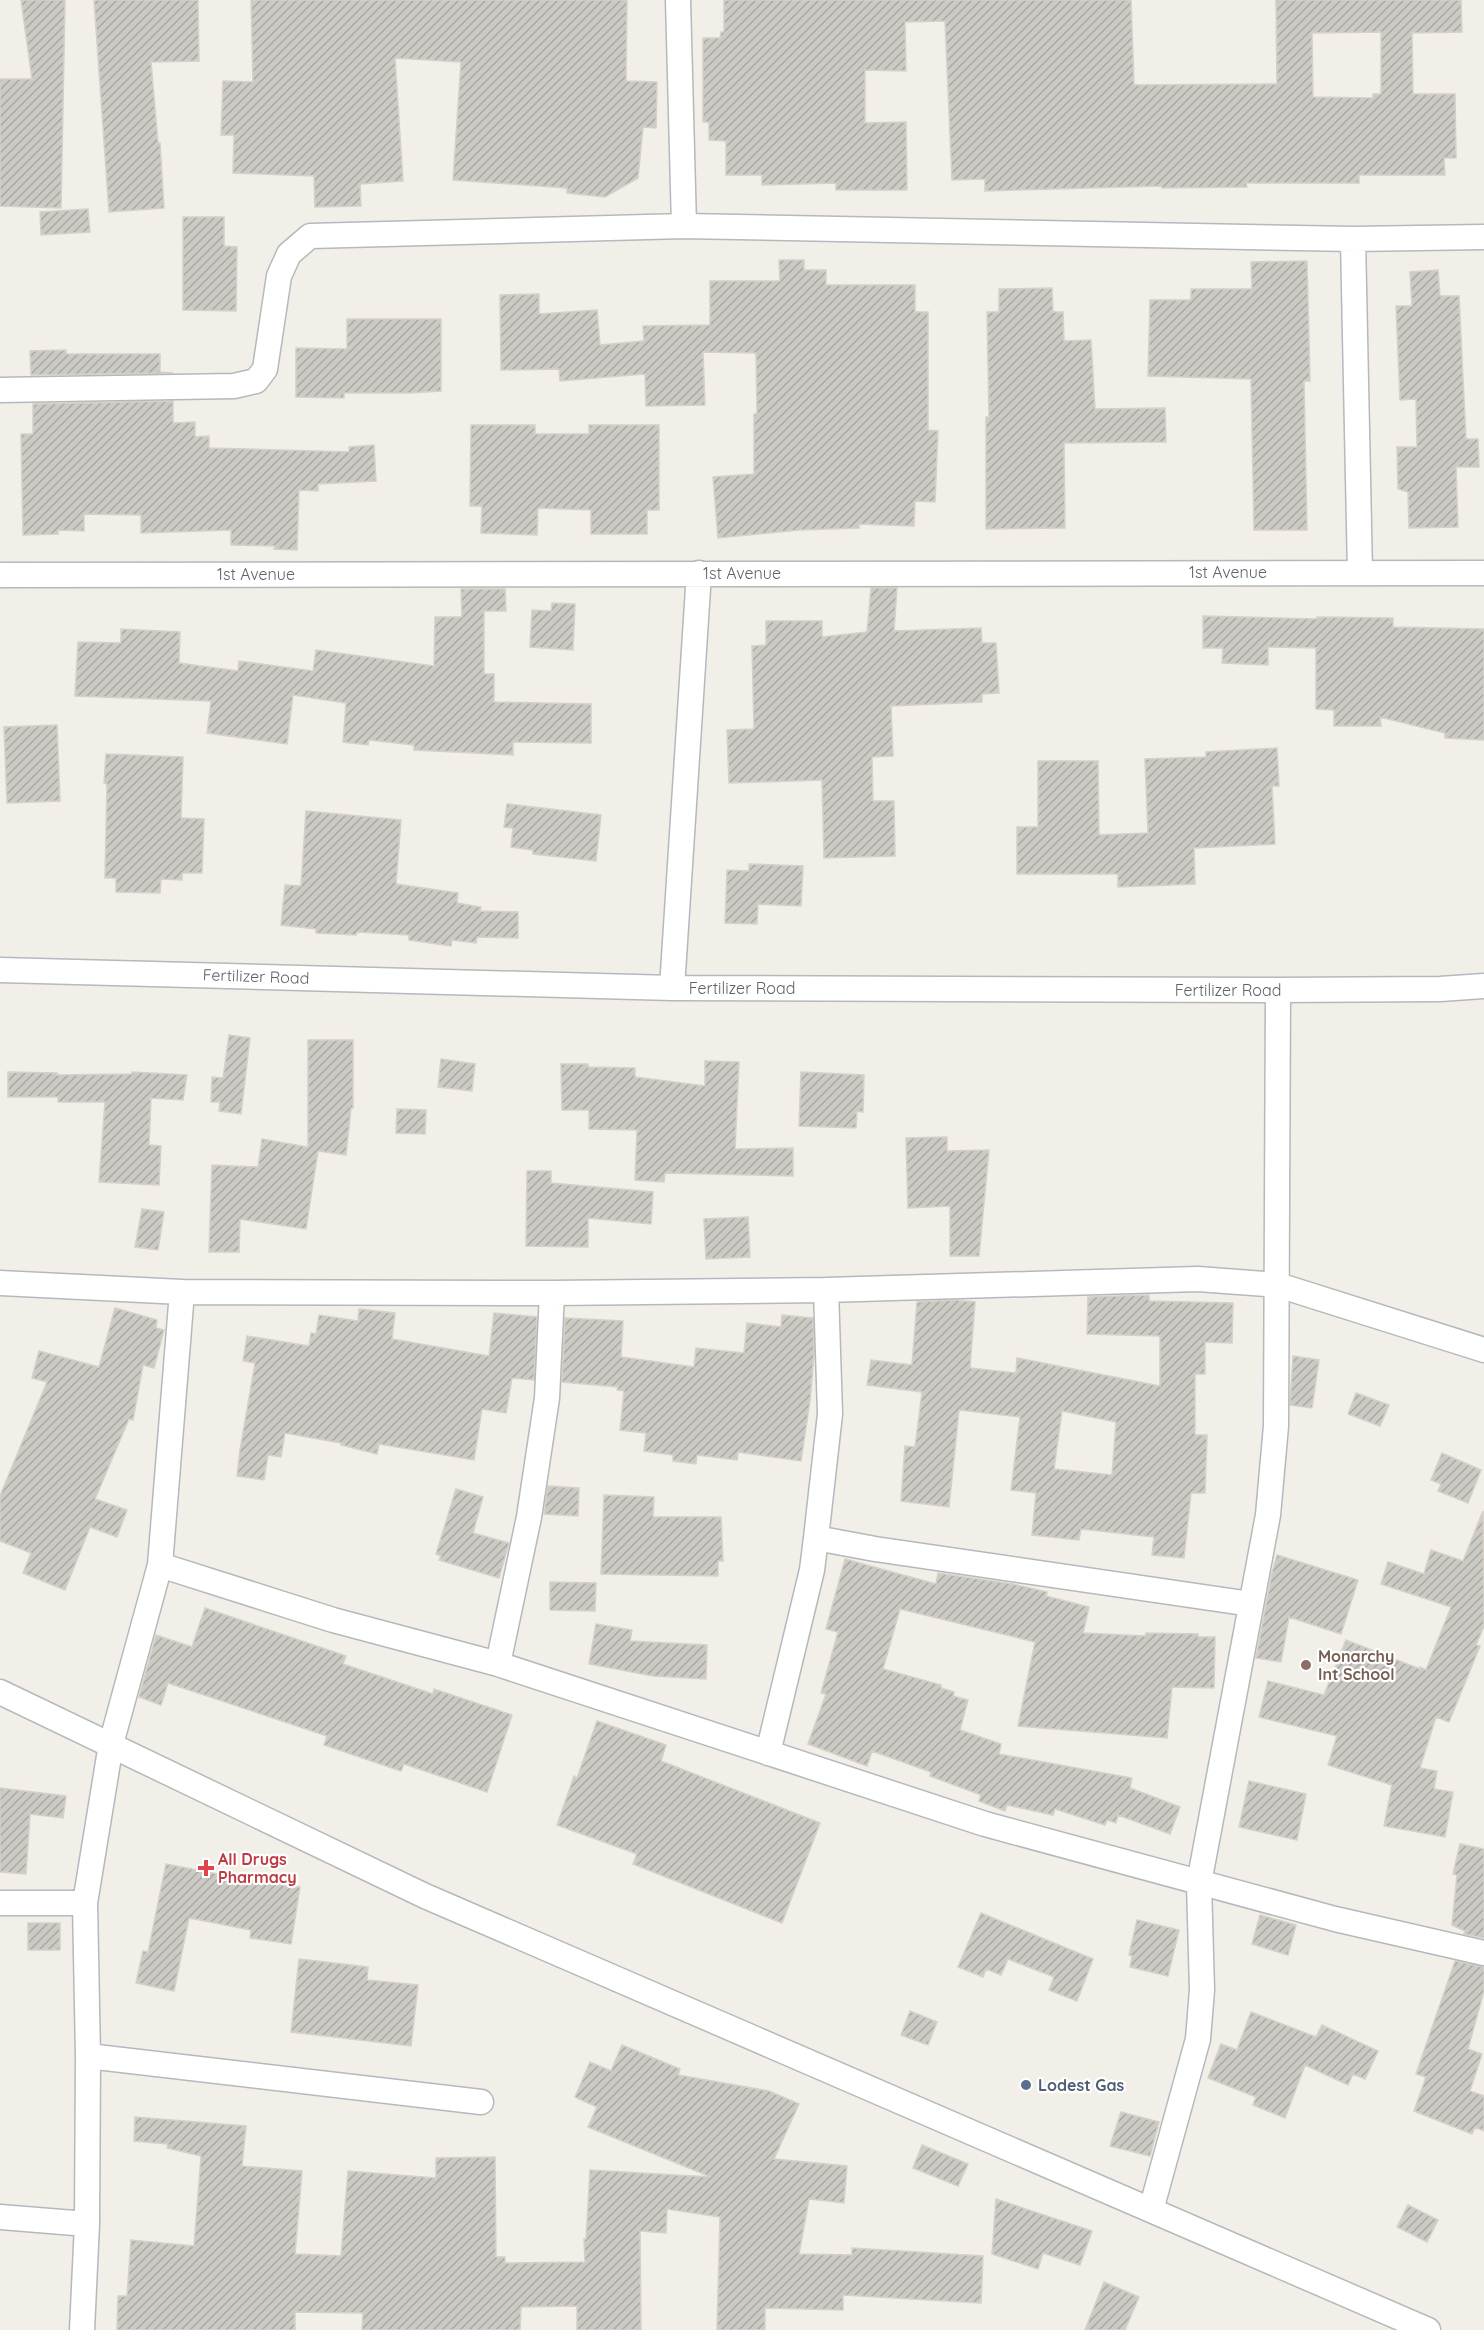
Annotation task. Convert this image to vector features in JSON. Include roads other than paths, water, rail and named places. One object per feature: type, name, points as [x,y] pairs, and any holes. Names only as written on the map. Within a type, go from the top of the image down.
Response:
[{"type":"street","points":[[678,0],[684,226]]},
{"type":"street","points":[[0,390],[234,386],[256,381],[265,369],[279,276],[289,254],[310,236],[684,226],[1353,239],[1484,237]]},
{"type":"street","points":[[1353,239],[1360,573]]},
{"type":"street","points":[[672,988],[699,573]]},
{"type":"street","name":"1st Avenue","points":[[0,575],[1484,573]]},
{"type":"street","name":"Fertilizer Road","points":[[0,970],[672,988],[1278,990],[1440,989],[1484,986]]},
{"type":"street","points":[[1151,2210],[1198,2039],[1202,1990],[1199,1883],[1268,1515],[1276,1426],[1278,990]]},
{"type":"street","points":[[0,1283],[182,1292],[552,1293],[826,1290],[1198,1279],[1278,1285],[1484,1350]]},
{"type":"street","points":[[768,1754],[812,1570],[816,1538],[830,1414],[826,1290]]},
{"type":"street","points":[[82,2330],[87,2224],[85,1903],[111,1744],[160,1565],[182,1292]]},
{"type":"street","points":[[498,1664],[529,1517],[547,1398],[552,1293]]},
{"type":"street","points":[[816,1538],[875,1549],[1251,1604]]},
{"type":"street","points":[[160,1565],[333,1620],[498,1664],[985,1824],[1335,1919],[1484,1953]]},
{"type":"street","points":[[0,1692],[425,1896],[1428,2330]]},
{"type":"street","points":[[0,1903],[85,1903]]},
{"type":"street","points":[[87,2056],[480,2102]]},
{"type":"street","points":[[0,2217],[87,2224]]},
{"type":"place","name":"Monarchy Int School","points":[[1306,1665]]},
{"type":"place","name":"All Drugs Pharmacy","points":[[206,1868]]},
{"type":"place","name":"Lodest Gas","points":[[1026,2085]]}]
